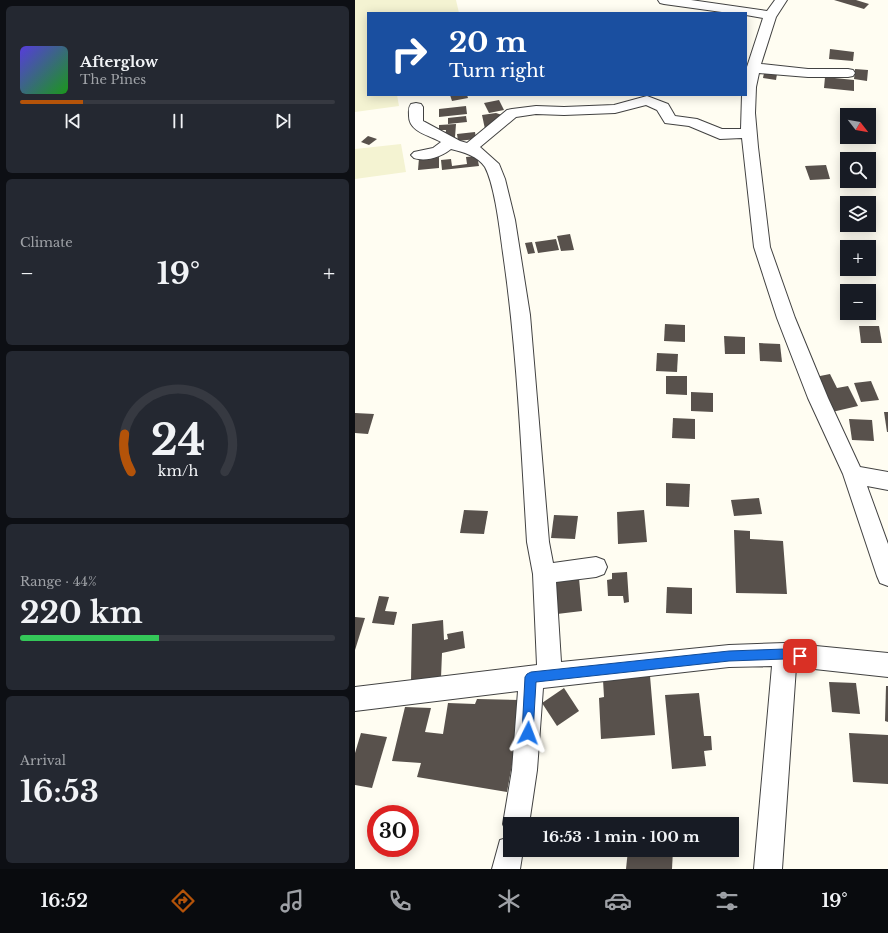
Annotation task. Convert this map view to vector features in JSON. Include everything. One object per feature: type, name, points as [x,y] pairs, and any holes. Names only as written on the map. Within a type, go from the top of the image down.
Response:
[{"type":"street","points":[[664,0],[771,15]]},
{"type":"street","points":[[781,0],[771,15],[749,87],[749,132],[761,247],[786,318],[818,398],[853,474],[888,576]]},
{"type":"street","points":[[754,68],[848,73]]},
{"type":"street","points":[[470,148],[512,113],[536,110],[564,111],[615,109],[647,100],[663,107],[670,120],[692,122],[720,134],[749,132]]},
{"type":"street","points":[[416,107],[416,122],[422,127],[440,135],[455,145],[470,148],[491,164],[497,179],[507,220],[521,315],[538,542],[544,574],[540,676],[527,747],[517,817]]},
{"type":"street","points":[[419,155],[438,152],[450,142]]},
{"type":"street","points":[[853,474],[888,481]]},
{"type":"street","points":[[544,574],[595,567]]},
{"type":"street","points":[[768,869],[785,654]]},
{"type":"street","points":[[355,699],[540,676],[729,656],[785,654],[888,665]]},
{"type":"street","points":[[507,869],[509,857]]},
{"type":"green space","points":[[355,0],[456,0],[459,12],[367,12],[367,96],[397,96],[399,106],[355,112]]},
{"type":"green space","points":[[401,144],[406,172],[355,179],[355,149]]},
{"type":"building","points":[[834,0],[856,0],[869,4],[864,9]]},
{"type":"building","points":[[830,49],[854,52],[853,61],[829,59]]},
{"type":"building","points":[[855,69],[868,70],[867,81],[854,79]]},
{"type":"building","points":[[764,73],[777,74],[776,80],[763,78]]},
{"type":"building","points":[[825,77],[854,80],[854,91],[824,88]]},
{"type":"building","points":[[450,96],[467,96],[468,98],[452,101]]},
{"type":"building","points":[[499,100],[504,110],[489,113],[484,103]]},
{"type":"building","points":[[466,106],[467,114],[439,117],[439,109]]},
{"type":"building","points":[[496,113],[502,115],[485,129],[482,115]]},
{"type":"building","points":[[466,116],[467,122],[448,124],[448,118]]},
{"type":"building","points":[[456,124],[455,137],[445,137],[446,130],[439,130],[439,125]]},
{"type":"building","points":[[475,132],[476,139],[458,141],[457,134]]},
{"type":"building","points":[[368,136],[377,139],[369,145],[361,142]]},
{"type":"building","points":[[477,156],[479,166],[442,170],[441,160],[451,159],[452,166],[467,164],[466,157]]},
{"type":"building","points":[[439,157],[439,168],[418,170],[419,158]]},
{"type":"building","points":[[826,165],[830,179],[810,180],[805,166]]},
{"type":"building","points":[[570,234],[574,250],[561,251],[557,236]]},
{"type":"building","points":[[556,239],[559,250],[538,253],[535,242]]},
{"type":"building","points":[[532,242],[535,253],[528,254],[525,243]]},
{"type":"building","points":[[665,324],[685,325],[685,342],[664,341]]},
{"type":"building","points":[[859,326],[879,326],[882,343],[861,343]]},
{"type":"building","points":[[724,336],[745,337],[745,354],[725,354]]},
{"type":"building","points":[[759,343],[780,344],[782,362],[760,361]]},
{"type":"building","points":[[657,353],[678,354],[677,372],[656,371]]},
{"type":"building","points":[[830,374],[837,388],[848,386],[858,406],[832,412],[815,377]]},
{"type":"building","points":[[666,376],[687,376],[687,395],[666,394]]},
{"type":"building","points":[[871,381],[879,400],[861,402],[854,383]]},
{"type":"building","points":[[691,392],[713,393],[713,412],[691,411]]},
{"type":"building","points":[[884,412],[888,412],[888,432],[887,432]]},
{"type":"building","points":[[355,413],[374,414],[368,434],[355,433]]},
{"type":"building","points":[[673,418],[695,419],[695,439],[672,438]]},
{"type":"building","points":[[849,419],[872,420],[874,441],[852,440]]},
{"type":"building","points":[[666,483],[690,484],[689,507],[666,506]]},
{"type":"building","points":[[759,498],[762,514],[734,516],[731,500]]},
{"type":"building","points":[[464,510],[488,511],[484,534],[460,533]]},
{"type":"building","points":[[644,510],[647,542],[618,544],[617,512]]},
{"type":"building","points":[[554,515],[578,516],[575,539],[551,538]]},
{"type":"building","points":[[734,530],[750,531],[750,539],[783,541],[787,594],[736,593]]},
{"type":"building","points":[[627,572],[629,602],[624,603],[623,596],[608,596],[607,580],[612,579],[612,573]]},
{"type":"building","points":[[579,578],[582,611],[557,614],[554,581]]},
{"type":"building","points":[[667,587],[692,588],[692,614],[666,613]]},
{"type":"building","points":[[379,596],[389,597],[385,611],[397,612],[394,625],[372,623]]},
{"type":"building","points":[[355,617],[365,618],[355,650]]},
{"type":"building","points":[[443,620],[444,640],[448,639],[447,634],[463,631],[465,648],[442,653],[441,678],[411,681],[412,624]]},
{"type":"building","points":[[650,676],[655,735],[601,739],[599,698],[604,697],[603,680]]},
{"type":"building","points":[[829,682],[856,683],[860,714],[832,712]]},
{"type":"building","points":[[886,686],[888,686],[888,722],[885,721]]},
{"type":"building","points":[[564,688],[579,711],[557,726],[542,703]]},
{"type":"building","points":[[699,693],[704,736],[711,736],[712,750],[704,751],[706,766],[672,769],[665,695]]},
{"type":"building","points":[[477,699],[520,700],[513,759],[507,792],[417,777],[421,763],[392,761],[405,707],[431,708],[425,732],[443,734],[448,703],[475,704]]},
{"type":"building","points":[[361,733],[387,737],[372,788],[355,785],[355,753]]},
{"type":"building","points":[[849,733],[888,735],[888,784],[853,782]]},
{"type":"building","points":[[627,857],[673,857],[672,869],[626,869]]},
{"type":"route","points":[[528,733],[531,677],[729,656],[785,654],[800,656]]}]
